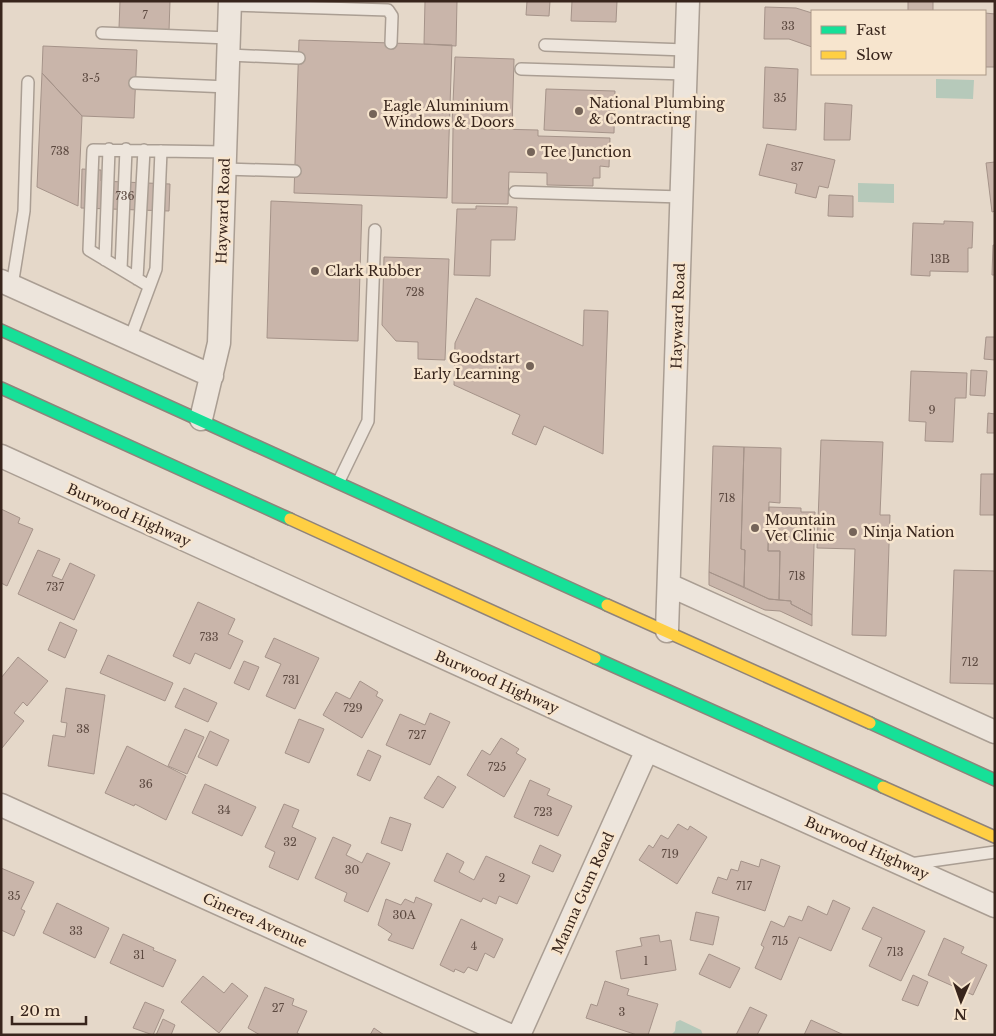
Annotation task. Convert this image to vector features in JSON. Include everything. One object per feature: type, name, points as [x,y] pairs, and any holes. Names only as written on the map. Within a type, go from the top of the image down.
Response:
[{"type":"highway","points":[[1,330],[995,780]]},
{"type":"highway","points":[[1,388],[725,717],[995,837]]},
{"type":"street","name":"Hayward Road","points":[[667,631],[688,1]]},
{"type":"street","name":"Hayward Road","points":[[201,419],[219,343],[230,3]]},
{"type":"street","points":[[6,284],[212,376]]},
{"type":"street","name":"Burwood Highway","points":[[1,456],[995,906]]},
{"type":"street","points":[[669,585],[995,732]]},
{"type":"street","name":"Manna Gum Road","points":[[519,1035],[647,750]]},
{"type":"street","name":"Cinerea Avenue","points":[[1,805],[509,1035]]},
{"type":"lane","points":[[230,3],[388,10],[392,16],[391,43]]},
{"type":"lane","points":[[102,33],[229,46],[299,58]]},
{"type":"lane","points":[[545,45],[686,50]]},
{"type":"lane","points":[[521,69],[686,74]]},
{"type":"lane","points":[[6,284],[24,211],[28,82]]},
{"type":"lane","points":[[135,83],[228,87]]},
{"type":"lane","points":[[149,286],[92,252],[88,246],[91,154],[95,149],[161,151],[295,171]]},
{"type":"lane","points":[[105,260],[110,149]]},
{"type":"lane","points":[[121,270],[126,149]]},
{"type":"lane","points":[[137,279],[144,150]]},
{"type":"lane","points":[[130,339],[156,266],[161,151]]},
{"type":"lane","points":[[515,192],[682,197]]},
{"type":"lane","points":[[338,481],[368,422],[375,230]]},
{"type":"lane","points":[[904,864],[995,852]]},
{"type":"shaded area","points":[[936,79],[974,80],[973,99],[936,98]]},
{"type":"shaded area","points":[[858,183],[894,184],[894,203],[858,202]]},
{"type":"shaded area","points":[[680,1020],[701,1030],[703,1035],[671,1035],[675,1031],[676,1022]]},
{"type":"building","points":[[120,1],[170,1],[169,31],[119,28]]},
{"type":"building","points":[[425,1],[457,1],[456,46],[424,44]]},
{"type":"building","points":[[527,1],[550,1],[549,16],[526,15]]},
{"type":"building","points":[[572,1],[617,1],[616,22],[571,21]]},
{"type":"building","points":[[908,1],[933,1],[933,10],[908,10]]},
{"type":"building","points":[[765,7],[796,8],[811,13],[811,47],[789,39],[764,39]]},
{"type":"building","points":[[986,13],[995,14],[995,67],[986,67]]},
{"type":"building","name":"Eagle Aluminium Windows & Doors","points":[[299,40],[452,45],[447,198],[294,193]]},
{"type":"building","points":[[43,46],[137,50],[134,118],[82,116],[42,73]]},
{"type":"building","points":[[455,57],[514,59],[512,128],[452,126]]},
{"type":"building","points":[[765,67],[798,69],[796,130],[763,128]]},
{"type":"building","points":[[42,73],[82,116],[78,206],[37,187]]},
{"type":"building","name":"National Plumbing & Contracting","points":[[546,89],[615,91],[614,133],[544,130]]},
{"type":"building","points":[[825,103],[852,105],[850,140],[824,140]]},
{"type":"building","name":"Tee Junction","points":[[453,128],[538,130],[538,136],[610,138],[609,167],[600,166],[600,178],[593,178],[593,186],[547,185],[547,173],[509,172],[508,204],[452,203]]},
{"type":"building","points":[[767,144],[835,160],[828,188],[819,186],[816,198],[795,193],[797,184],[759,175]]},
{"type":"building","points":[[995,162],[995,211],[992,212],[986,163]]},
{"type":"building","points":[[82,169],[101,170],[101,181],[170,184],[169,211],[81,208]]},
{"type":"building","points":[[829,195],[853,196],[853,217],[828,216]]},
{"type":"building","name":"Clark Rubber","points":[[271,201],[362,205],[358,341],[267,338]]},
{"type":"building","points":[[476,206],[517,207],[515,240],[491,240],[490,276],[454,275],[457,209],[476,209]]},
{"type":"building","points":[[944,221],[973,222],[972,248],[968,248],[968,272],[930,271],[930,276],[911,275],[913,223],[944,224]]},
{"type":"building","points":[[993,245],[995,245],[995,275],[992,275]]},
{"type":"building","points":[[384,257],[449,259],[445,360],[418,359],[418,342],[396,341],[382,325]]},
{"type":"building","name":"Goodstart Early Learning","points":[[476,298],[583,346],[584,310],[608,311],[603,454],[544,426],[536,445],[512,434],[520,415],[454,385],[455,343]]},
{"type":"building","points":[[986,337],[995,337],[995,360],[984,359]]},
{"type":"building","points":[[971,370],[987,371],[985,396],[970,395]]},
{"type":"building","points":[[911,371],[967,373],[966,398],[955,398],[953,442],[925,441],[926,422],[909,421]]},
{"type":"building","points":[[988,413],[995,414],[995,433],[987,433]]},
{"type":"building","name":"Ninja Nation","points":[[821,440],[883,442],[880,515],[890,515],[886,636],[852,635],[855,549],[817,548]]},
{"type":"building","points":[[713,446],[744,447],[741,549],[745,550],[744,587],[709,572]]},
{"type":"building","name":"Mountain Vet Clinic","points":[[744,447],[781,448],[780,503],[769,502],[768,551],[780,551],[779,600],[769,599],[744,587],[745,550],[741,549]]},
{"type":"building","points":[[981,474],[995,474],[995,515],[980,515]]},
{"type":"building","points":[[769,507],[801,508],[801,512],[815,512],[812,615],[791,604],[791,601],[779,600],[780,551],[768,551]]},
{"type":"building","points":[[1,509],[20,518],[18,523],[33,529],[7,586],[1,583]]},
{"type":"building","points":[[38,550],[60,559],[52,576],[62,580],[70,563],[95,575],[74,620],[18,594]]},
{"type":"building","points":[[954,570],[995,571],[995,684],[950,683]]},
{"type":"building","points":[[709,572],[769,599],[791,601],[791,604],[812,615],[812,626],[780,611],[765,610],[709,585]]},
{"type":"building","points":[[198,602],[235,619],[228,634],[243,641],[230,669],[195,653],[190,664],[173,656]]},
{"type":"building","points":[[60,622],[77,630],[65,658],[48,650]]},
{"type":"building","points":[[274,638],[319,658],[295,709],[266,696],[281,664],[265,657]]},
{"type":"building","points":[[108,655],[173,683],[165,701],[100,673]]},
{"type":"building","points":[[18,657],[48,681],[27,706],[23,702],[14,713],[24,721],[2,748],[1,678]]},
{"type":"building","points":[[244,661],[259,667],[249,690],[234,683]]},
{"type":"building","points":[[360,681],[378,692],[376,696],[383,700],[362,738],[323,715],[336,692],[350,699]]},
{"type":"building","points":[[66,688],[105,695],[94,774],[48,766],[53,735],[65,737],[67,723],[61,722]]},
{"type":"building","points":[[184,688],[217,703],[208,722],[175,707]]},
{"type":"building","points":[[430,713],[450,722],[430,765],[386,745],[400,714],[425,725]]},
{"type":"building","points":[[299,719],[324,729],[309,763],[285,753]]},
{"type":"building","points":[[185,729],[204,737],[187,774],[168,766]]},
{"type":"building","points":[[210,731],[229,740],[217,766],[198,757]]},
{"type":"building","points":[[501,738],[519,749],[516,753],[526,759],[504,797],[467,775],[482,750],[490,755]]},
{"type":"building","points":[[127,746],[186,776],[166,820],[135,804],[134,806],[105,793]]},
{"type":"building","points":[[368,750],[381,756],[370,781],[357,775]]},
{"type":"building","points":[[438,776],[456,787],[443,808],[424,798]]},
{"type":"building","points":[[530,780],[550,789],[547,795],[572,806],[558,836],[514,817]]},
{"type":"building","points":[[205,784],[256,807],[242,836],[192,813]]},
{"type":"building","points":[[284,804],[299,810],[292,827],[316,838],[298,880],[269,867],[275,852],[265,847]]},
{"type":"building","points":[[390,817],[411,824],[402,851],[381,843]]},
{"type":"building","points":[[678,824],[688,830],[690,826],[707,837],[677,884],[639,860],[649,845],[653,848],[661,835],[668,839]]},
{"type":"building","points":[[333,837],[351,845],[346,855],[362,863],[367,853],[390,863],[368,912],[344,901],[347,893],[315,878]]},
{"type":"building","points":[[540,845],[561,855],[553,872],[532,863]]},
{"type":"building","points":[[447,853],[464,862],[459,872],[474,880],[486,856],[530,876],[517,904],[499,896],[496,904],[483,898],[481,902],[434,881]]},
{"type":"building","points":[[761,859],[780,866],[765,911],[712,893],[718,877],[727,880],[731,869],[738,871],[741,861],[759,867]]},
{"type":"building","points":[[1,868],[34,882],[21,909],[25,911],[14,936],[1,930]]},
{"type":"building","points":[[416,897],[432,904],[413,949],[388,940],[392,934],[378,925],[386,899],[401,905],[405,899],[414,903]]},
{"type":"building","points":[[833,900],[850,908],[831,951],[799,937],[781,980],[755,968],[764,947],[761,945],[771,921],[784,927],[789,916],[802,921],[808,906],[827,915]]},
{"type":"building","points":[[57,903],[109,928],[95,958],[43,933]]},
{"type":"building","points":[[873,907],[925,931],[901,981],[869,966],[882,938],[862,929]]},
{"type":"building","points":[[696,912],[719,917],[713,945],[690,940]]},
{"type":"building","points":[[461,919],[503,939],[494,958],[485,953],[477,971],[468,967],[464,973],[455,969],[454,972],[440,965]]},
{"type":"building","points":[[123,934],[176,960],[163,987],[110,963]]},
{"type":"building","points":[[659,935],[660,942],[671,940],[676,970],[621,979],[616,951],[642,946],[640,938]]},
{"type":"building","points":[[944,938],[964,947],[961,953],[987,965],[973,995],[928,975]]},
{"type":"building","points":[[709,954],[740,968],[730,988],[699,974]]},
{"type":"building","points":[[913,975],[928,982],[918,1006],[902,1000]]},
{"type":"building","points":[[203,976],[224,993],[232,983],[248,996],[219,1033],[181,1002]]},
{"type":"building","points":[[605,981],[629,989],[627,995],[658,1004],[648,1035],[637,1035],[586,1018],[591,1004],[597,1006]]},
{"type":"building","points":[[265,987],[294,999],[292,1005],[307,1011],[297,1033],[301,1035],[260,1035],[248,1028]]},
{"type":"building","points":[[145,1002],[164,1010],[153,1035],[133,1028]]},
{"type":"building","points":[[750,1007],[767,1015],[757,1035],[736,1035]]},
{"type":"building","points":[[163,1019],[175,1025],[171,1035],[156,1035]]},
{"type":"building","points":[[811,1020],[844,1035],[804,1035]]},
{"type":"building","points":[[374,1028],[384,1035],[370,1035]]},
{"type":"traffic: fast","points":[[1,330],[607,605]]},
{"type":"traffic: fast","points":[[1,388],[290,519]]},
{"type":"traffic: fast","points":[[595,658],[883,787]]},
{"type":"traffic: fast","points":[[870,723],[995,780]]},
{"type":"traffic: slow","points":[[290,519],[595,658]]},
{"type":"traffic: slow","points":[[607,605],[870,723]]},
{"type":"traffic: slow","points":[[883,787],[995,837]]},
{"type":"place","name":"National Plumbing & Contracting","points":[[579,111]]},
{"type":"place","name":"Eagle Aluminium Windows & Doors","points":[[373,114]]},
{"type":"place","name":"Tee Junction","points":[[531,152]]},
{"type":"place","name":"Clark Rubber","points":[[315,271]]},
{"type":"place","name":"Goodstart Early Learning","points":[[530,366]]},
{"type":"place","name":"Mountain Vet Clinic","points":[[755,528]]},
{"type":"place","name":"Ninja Nation","points":[[853,532]]}]
